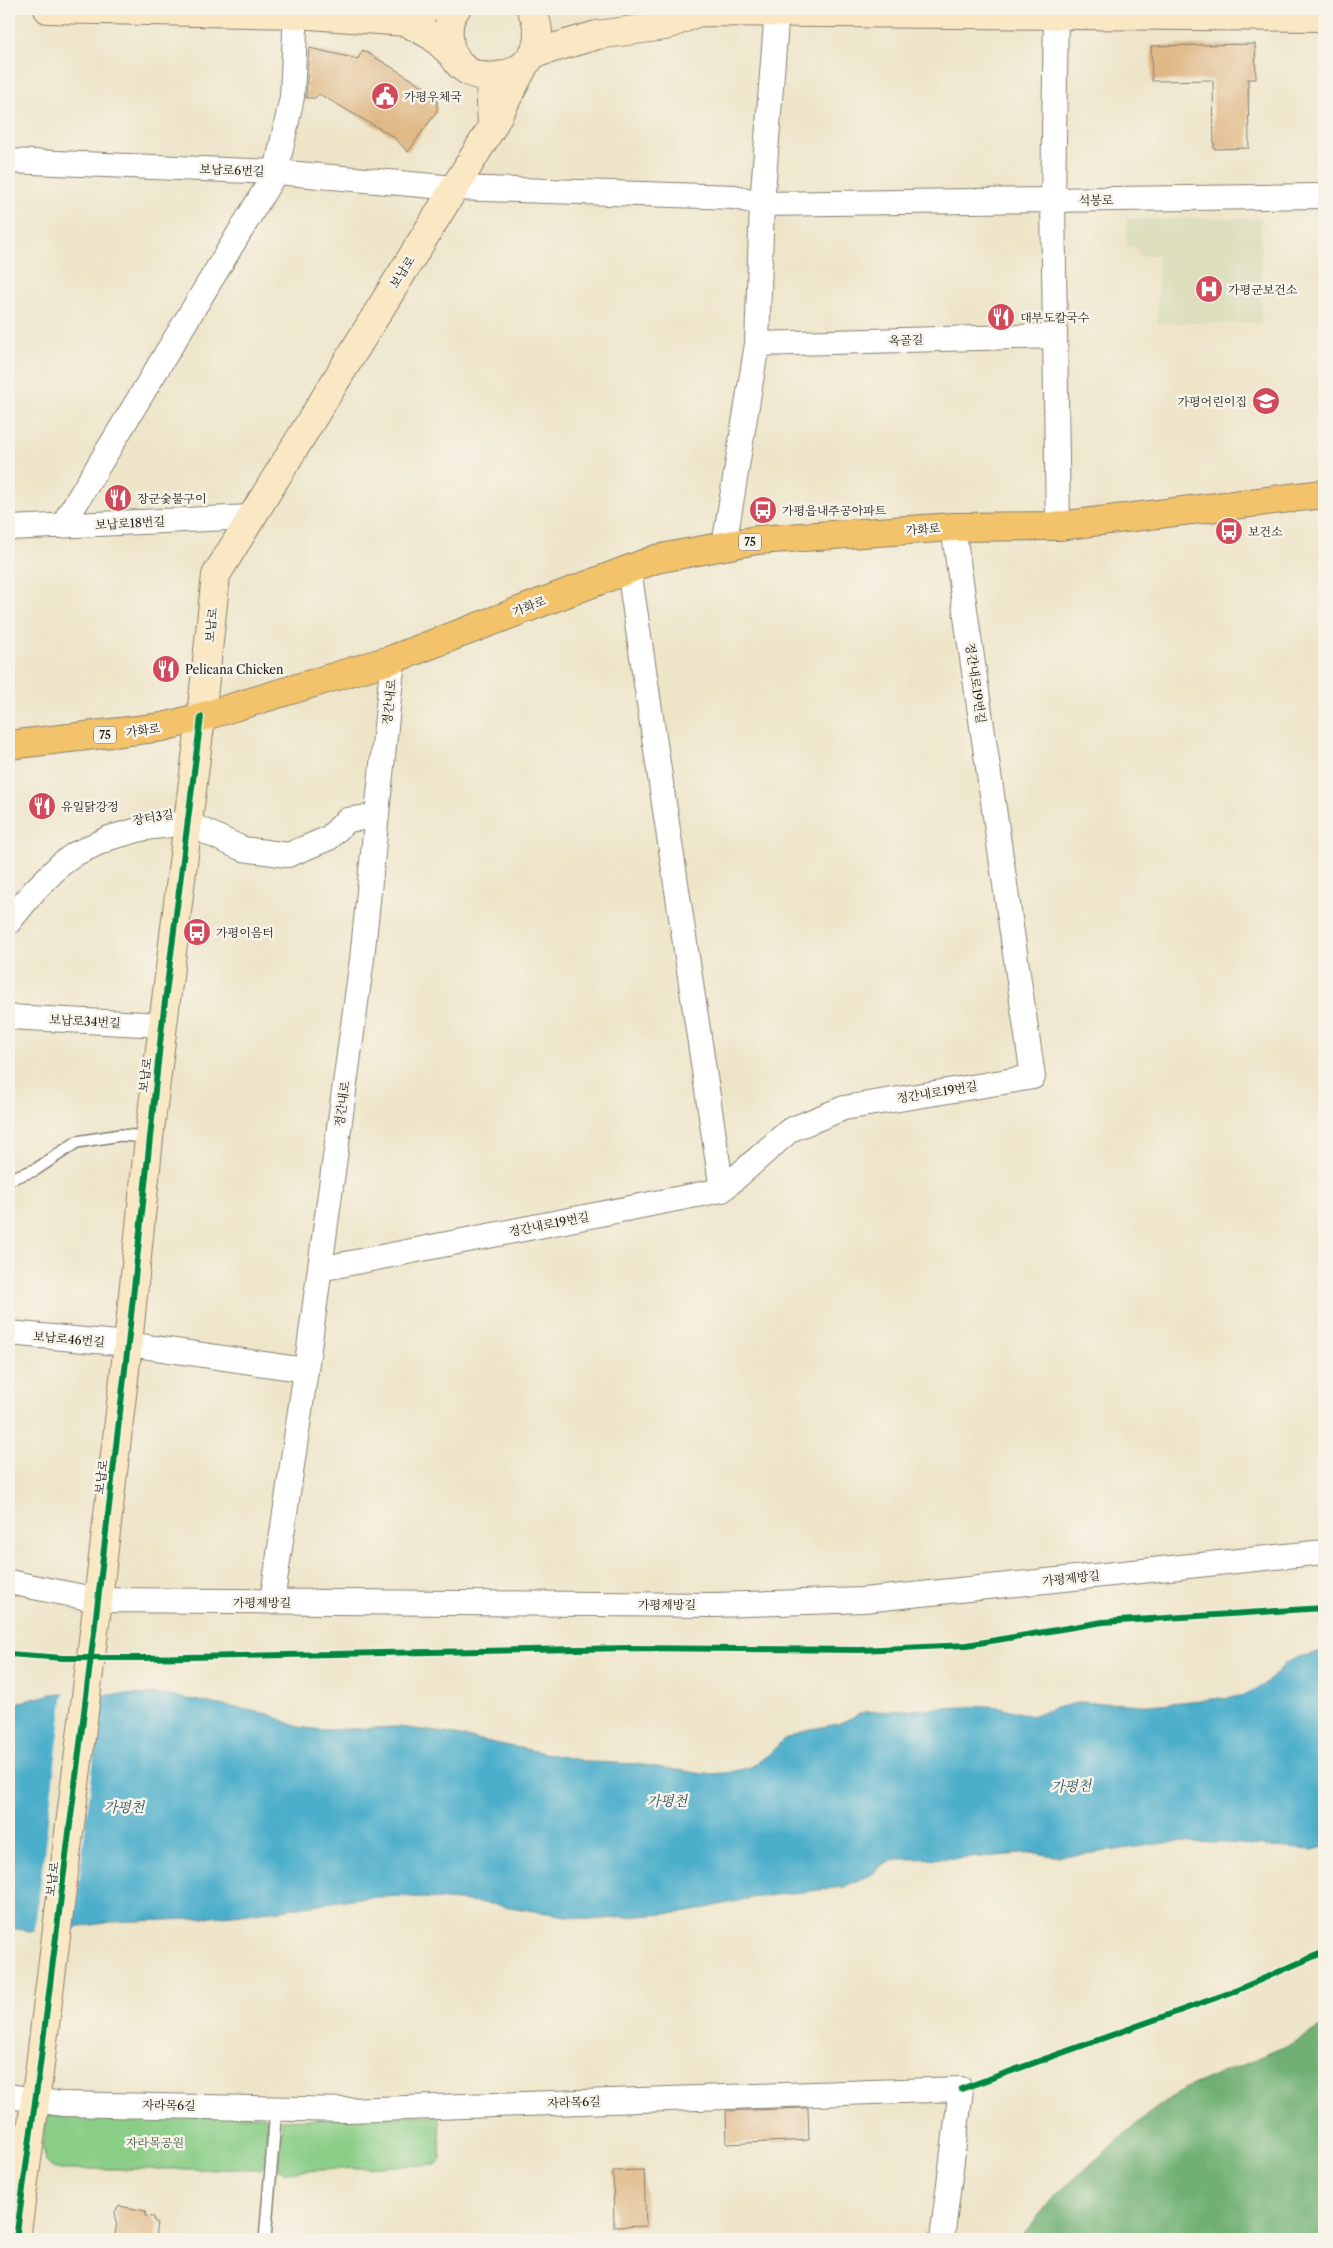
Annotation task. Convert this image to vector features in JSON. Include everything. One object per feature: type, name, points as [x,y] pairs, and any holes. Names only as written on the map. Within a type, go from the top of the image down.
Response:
[{"type":"main road","points":[[48,9],[296,11],[417,16],[432,36],[464,68],[477,75],[490,78],[503,77],[515,72],[529,59],[597,35],[665,26],[694,11],[948,12],[1056,15],[1295,13],[1324,17]]},
{"type":"main road","points":[[455,57],[449,43],[448,27],[456,9]]},
{"type":"main road","name":"보납로","points":[[16,2239],[15,2198],[39,2074],[98,1600],[128,1344],[162,1024],[201,717],[216,576],[363,333],[492,126],[529,59],[538,32],[532,9]]},
{"type":"main road","points":[[490,78],[492,126]]},
{"type":"main road","name":"가화로","points":[[9,745],[164,727],[201,717],[394,659],[656,559],[724,546],[757,540],[953,527],[1058,526],[1324,494]]},
{"type":"street","points":[[62,526],[276,172],[292,97],[296,11]]},
{"type":"street","points":[[724,546],[757,344],[762,204],[776,11]]},
{"type":"street","points":[[1056,15],[1053,200],[1058,526]]},
{"type":"street","name":"보납로6번길","points":[[9,160],[276,172],[455,188],[735,197],[762,204]]},
{"type":"street","name":"석봉로","points":[[1053,200],[1324,196]]},
{"type":"street","points":[[762,204],[1053,200]]},
{"type":"street","name":"옥골길","points":[[757,344],[1055,336]]},
{"type":"street","name":"보납로18번길","points":[[9,528],[251,517]]},
{"type":"street","name":"정간내로19번길","points":[[320,1269],[722,1190],[790,1130],[844,1108],[1034,1077],[953,527]]},
{"type":"street","points":[[629,570],[722,1190]]},
{"type":"street","name":"정간내로","points":[[272,1602],[306,1370],[362,959],[394,659]]},
{"type":"street","name":"장터3길","points":[[9,922],[40,884],[76,854],[109,838],[145,828],[187,823],[243,850],[288,855],[329,838],[347,820],[377,816]]},
{"type":"street","name":"보납로34번길","points":[[9,1017],[162,1024]]},
{"type":"street","name":"보납로46번길","points":[[9,1333],[128,1344]]},
{"type":"street","points":[[128,1344],[306,1370]]},
{"type":"street","name":"가평제방길","points":[[9,1582],[98,1600],[715,1605],[864,1600],[1324,1552]]},
{"type":"street","name":"자라목6길","points":[[9,2096],[35,2102],[348,2110],[961,2088],[942,2239]]},
{"type":"lane","points":[[9,1180],[36,1170],[77,1142],[120,1134],[149,1138]]},
{"type":"lane","points":[[265,2239],[276,2109]]},
{"type":"shaded area","name":"가평군보건소","points":[[1261,218],[1261,323],[1158,323],[1158,255],[1138,255],[1138,247],[1127,247],[1127,219]]},
{"type":"green space","points":[[1324,2026],[1324,2239],[1019,2239],[1058,2193],[1147,2115],[1183,2089],[1291,2044]]},
{"type":"green space","name":"자라목공원","points":[[50,2115],[264,2116],[268,2121],[264,2164],[261,2169],[55,2169],[49,2165],[43,2153],[46,2117]]},
{"type":"green space","points":[[439,2115],[441,2160],[437,2164],[284,2172],[278,2168],[282,2120]]},
{"type":"water","name":"가평천","points":[[1324,1652],[1324,1847],[1312,1850],[1229,1843],[1173,1842],[1078,1855],[1053,1856],[1035,1853],[967,1858],[896,1859],[881,1866],[871,1875],[843,1887],[751,1898],[688,1912],[591,1920],[491,1904],[401,1896],[357,1898],[281,1910],[192,1919],[110,1922],[44,1933],[9,1928],[9,1702],[17,1703],[52,1694],[166,1695],[268,1714],[298,1727],[322,1730],[398,1727],[445,1733],[589,1762],[638,1764],[703,1774],[727,1773],[751,1767],[768,1755],[784,1739],[806,1730],[838,1724],[864,1712],[985,1706],[1000,1707],[1031,1716],[1081,1702],[1149,1705],[1242,1696],[1264,1685],[1285,1664],[1298,1657]]},
{"type":"pier","points":[[102,1691],[73,1931],[44,1936],[34,1934],[64,1692]]},
{"type":"building","points":[[1255,44],[1256,79],[1248,79],[1249,148],[1214,149],[1213,80],[1152,81],[1151,46]]},
{"type":"building","name":"가평우체국","points":[[309,48],[358,59],[363,50],[431,91],[437,101],[437,111],[408,152],[394,137],[319,94],[315,98],[306,98]]},
{"type":"building","points":[[808,2108],[809,2140],[727,2144],[726,2111]]},
{"type":"building","points":[[644,2170],[646,2226],[614,2227],[613,2171]]},
{"type":"building","points":[[119,2206],[146,2211],[145,2216],[154,2217],[154,2221],[157,2222],[155,2239],[114,2239],[117,2222],[115,2212]]},
{"type":"cycle path","points":[[16,2239],[39,2073],[98,1600],[162,1025],[201,717]]},
{"type":"cycle path","points":[[9,1654],[63,1658],[141,1658],[629,1648],[860,1650],[967,1645],[1103,1622],[1324,1608]]},
{"type":"cycle path","points":[[961,2089],[1235,1991],[1324,1952]]},
{"type":"place","name":"가평우체국","points":[[385,96]]},
{"type":"place","name":"가평군보건소","points":[[1209,289]]},
{"type":"place","name":"대부도칼국수","points":[[1001,317]]},
{"type":"place","name":"가평어린이집","points":[[1266,401]]},
{"type":"place","name":"장군숯불구이","points":[[118,498]]},
{"type":"place","name":"가평읍내주공아파트","points":[[763,510]]},
{"type":"place","name":"보건소","points":[[1229,531]]},
{"type":"place","name":"Pelicana Chicken","points":[[166,669]]},
{"type":"place","name":"유일닭강정","points":[[42,806]]},
{"type":"place","name":"가평이음터","points":[[197,932]]}]
